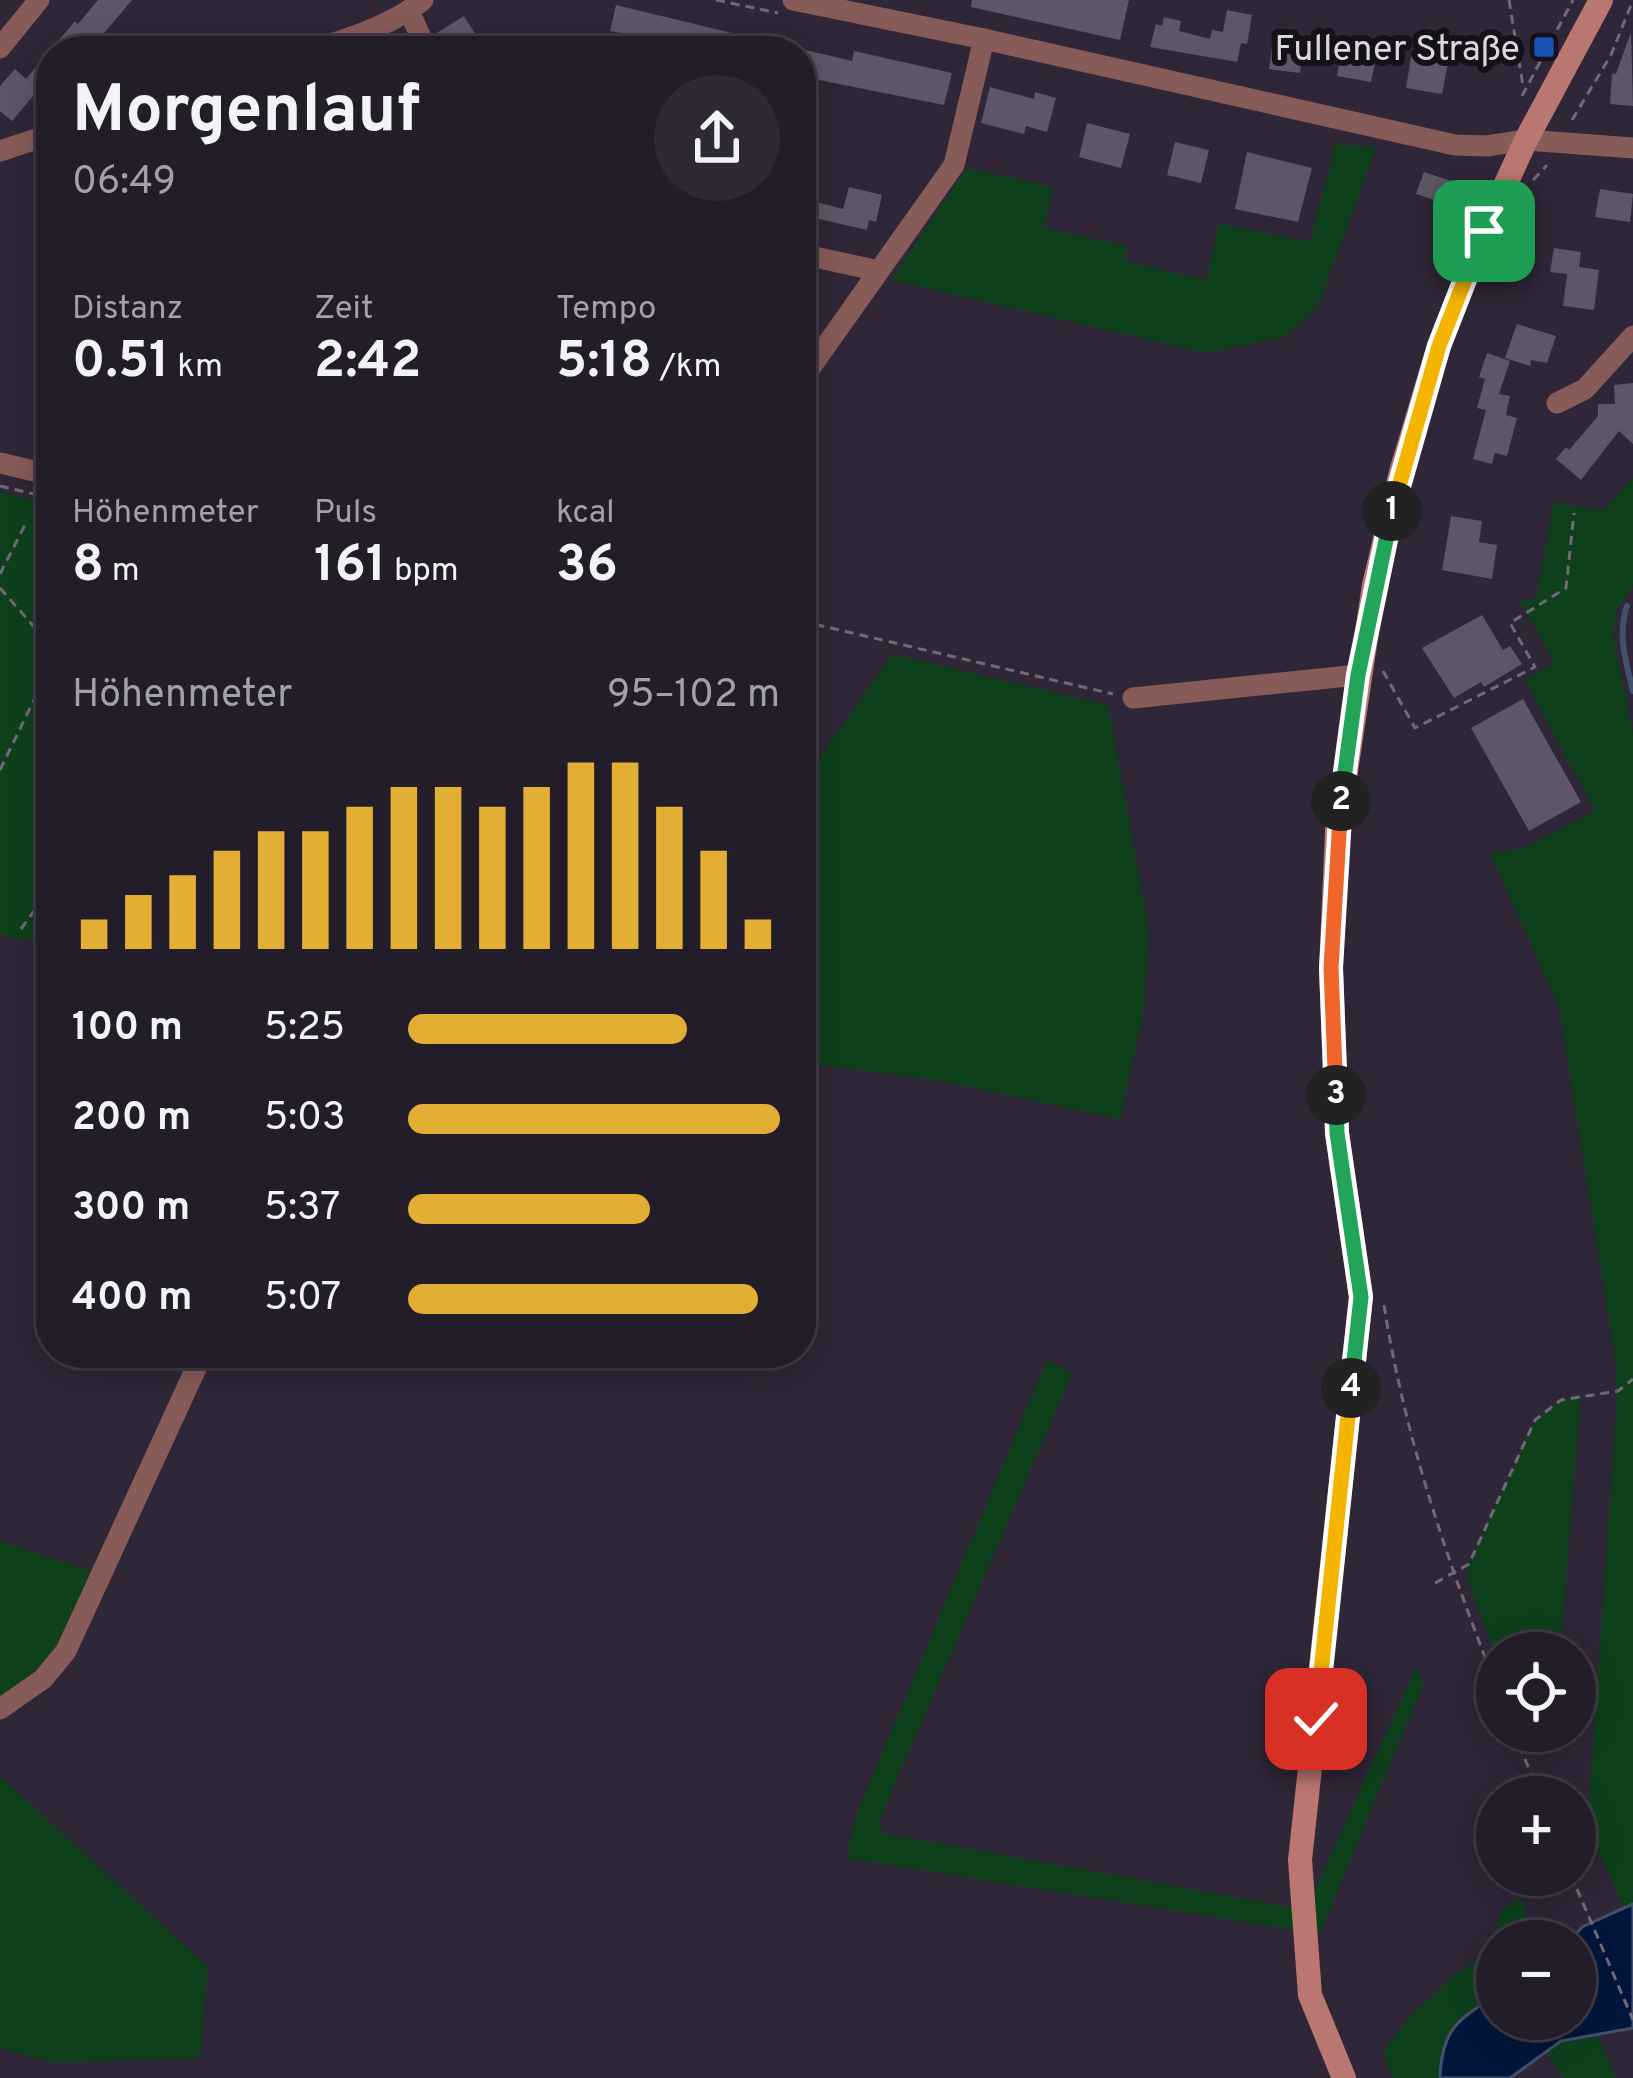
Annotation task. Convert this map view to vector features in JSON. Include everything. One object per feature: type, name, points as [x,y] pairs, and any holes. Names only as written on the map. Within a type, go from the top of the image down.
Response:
[{"type":"main road","points":[[1344,2078],[1310,1995],[1300,1860],[1371,1293],[1337,1133],[1331,968],[1336,831],[1371,674],[1374,585],[1401,472],[1439,346],[1526,140],[1601,0]]},
{"type":"street","points":[[0,48],[39,0]]},
{"type":"street","points":[[793,0],[1455,145],[1526,140],[1633,148]]},
{"type":"street","points":[[355,36],[416,6],[421,36]]},
{"type":"street","points":[[816,360],[954,165],[984,39]]},
{"type":"street","points":[[0,151],[36,139]]},
{"type":"street","points":[[816,257],[879,271]]},
{"type":"street","points":[[1557,403],[1585,388],[1633,336]]},
{"type":"street","points":[[0,464],[36,472]]},
{"type":"street","points":[[1133,698],[1371,674]]},
{"type":"street","points":[[0,1709],[43,1678],[66,1652],[195,1368]]},
{"type":"path","points":[[1509,0],[1521,85],[1526,88],[1573,0]]},
{"type":"path","points":[[1529,186],[1554,157],[1611,55],[1633,0]]},
{"type":"path","points":[[0,487],[36,495]]},
{"type":"path","points":[[1371,674],[1415,728],[1535,667],[1510,622],[1565,588],[1574,513]]},
{"type":"path","points":[[0,574],[27,521]]},
{"type":"path","points":[[0,588],[36,629]]},
{"type":"path","points":[[816,624],[1133,698]]},
{"type":"path","points":[[0,770],[36,696]]},
{"type":"path","points":[[21,929],[36,908]]},
{"type":"path","points":[[1371,1293],[1453,1576],[1476,1635]]},
{"type":"path","points":[[1435,1583],[1469,1564],[1535,1420],[1561,1400],[1618,1391],[1633,1379]]},
{"type":"path","points":[[1580,1896],[1633,2020]]},
{"type":"green space","points":[[1336,143],[1376,148],[1318,306],[1285,337],[1205,353],[891,280],[967,168],[1053,187],[1044,228],[1127,246],[1125,261],[1206,280],[1219,223],[1310,242]]},
{"type":"green space","points":[[1633,478],[1633,585],[1617,609],[1613,636],[1633,733],[1633,1904],[1625,1910],[1596,1845],[1596,1776],[1591,1776],[1596,1752],[1616,1364],[1559,1007],[1490,854],[1526,847],[1595,811],[1525,680],[1555,663],[1519,600],[1536,599],[1554,502],[1603,511]]},
{"type":"green space","points":[[0,492],[36,500],[36,942],[0,934]]},
{"type":"green space","points":[[892,654],[1108,705],[1149,931],[1143,1015],[1120,1119],[939,1081],[816,1064],[816,763]]},
{"type":"green space","points":[[1047,1360],[1072,1374],[879,1821],[882,1833],[1306,1910],[1416,1667],[1423,1685],[1320,1934],[846,1858],[857,1813]]},
{"type":"green space","points":[[1581,1394],[1562,1632],[1487,1632],[1467,1578],[1469,1564],[1535,1420],[1561,1400]]},
{"type":"green space","points":[[0,1541],[91,1571],[48,1657],[0,1697]]},
{"type":"green space","points":[[0,1776],[208,1967],[200,2058],[55,2063],[0,2048]]},
{"type":"green space","points":[[1521,1897],[1528,1920],[1499,1920],[1502,1910]]},
{"type":"green space","points":[[1476,1961],[1476,2009],[1449,2036],[1440,2078],[1393,2078],[1383,2052],[1409,2017]]},
{"type":"green space","points":[[1596,2032],[1616,2078],[1563,2078],[1546,2052],[1561,2041],[1596,2040]]},
{"type":"water","points":[[1633,1904],[1633,2028],[1596,2035],[1596,1921]]},
{"type":"water","points":[[1476,2009],[1476,2040],[1567,2040],[1510,2078],[1440,2078],[1448,2037]]},
{"type":"building","points":[[98,0],[132,0],[102,36],[62,36],[75,21],[78,24]]},
{"type":"building","points":[[972,0],[1129,0],[1120,40],[971,7]]},
{"type":"building","points":[[616,5],[744,36],[637,36],[610,31]]},
{"type":"building","points":[[1227,10],[1252,15],[1247,44],[1241,43],[1237,62],[1150,47],[1156,24],[1162,26],[1164,17],[1181,21],[1179,31],[1210,39],[1212,30],[1223,32]]},
{"type":"building","points":[[464,16],[476,35],[435,36]]},
{"type":"building","points":[[1631,32],[1633,106],[1610,104],[1612,73],[1616,74]]},
{"type":"building","points":[[1273,40],[1303,44],[1300,73],[1269,69]]},
{"type":"building","points":[[854,51],[952,73],[944,105],[819,80],[816,92],[816,53],[852,61]]},
{"type":"building","points":[[1341,52],[1376,58],[1371,82],[1337,76]]},
{"type":"building","points":[[1411,57],[1448,63],[1442,94],[1406,88]]},
{"type":"building","points":[[36,67],[36,93],[12,121],[0,111],[0,86],[15,69],[26,79]]},
{"type":"building","points":[[990,87],[1034,99],[1035,92],[1056,98],[1047,132],[1026,126],[1024,134],[981,123]]},
{"type":"building","points":[[1087,123],[1130,134],[1121,168],[1079,157]]},
{"type":"building","points":[[1175,142],[1209,150],[1201,183],[1167,175]]},
{"type":"building","points":[[1247,152],[1312,168],[1298,222],[1235,209]]},
{"type":"building","points":[[1424,172],[1457,183],[1450,205],[1416,194]]},
{"type":"building","points":[[849,187],[882,195],[876,222],[869,220],[867,230],[819,219],[816,229],[816,202],[843,209]]},
{"type":"building","points":[[1600,189],[1633,194],[1630,222],[1595,217]]},
{"type":"building","points":[[1554,248],[1581,252],[1579,267],[1599,270],[1594,310],[1563,306],[1567,274],[1550,272]]},
{"type":"building","points":[[1517,324],[1556,336],[1547,363],[1531,360],[1530,366],[1505,358]]},
{"type":"building","points":[[1487,353],[1510,361],[1499,394],[1510,396],[1506,415],[1517,418],[1507,456],[1495,453],[1492,464],[1473,459],[1486,410],[1477,408]]},
{"type":"building","points":[[1633,383],[1633,444],[1619,431],[1581,480],[1556,459],[1598,416],[1598,404],[1615,404],[1614,385]]},
{"type":"building","points":[[1451,516],[1482,521],[1479,542],[1497,545],[1492,579],[1442,570]]},
{"type":"building","points":[[1482,615],[1503,650],[1510,646],[1522,664],[1454,698],[1422,648]]},
{"type":"building","points":[[1523,699],[1581,802],[1529,831],[1471,728]]},
{"type":"waterway","points":[[1627,606],[1623,638],[1633,691]]},
{"type":"place","name":"Fullener Straße","points":[[1544,47]]},
{"type":"route","points":[[1316,1719],[1361,1297],[1337,1133],[1331,968],[1336,831],[1374,585],[1401,472],[1439,346],[1484,231]]}]
